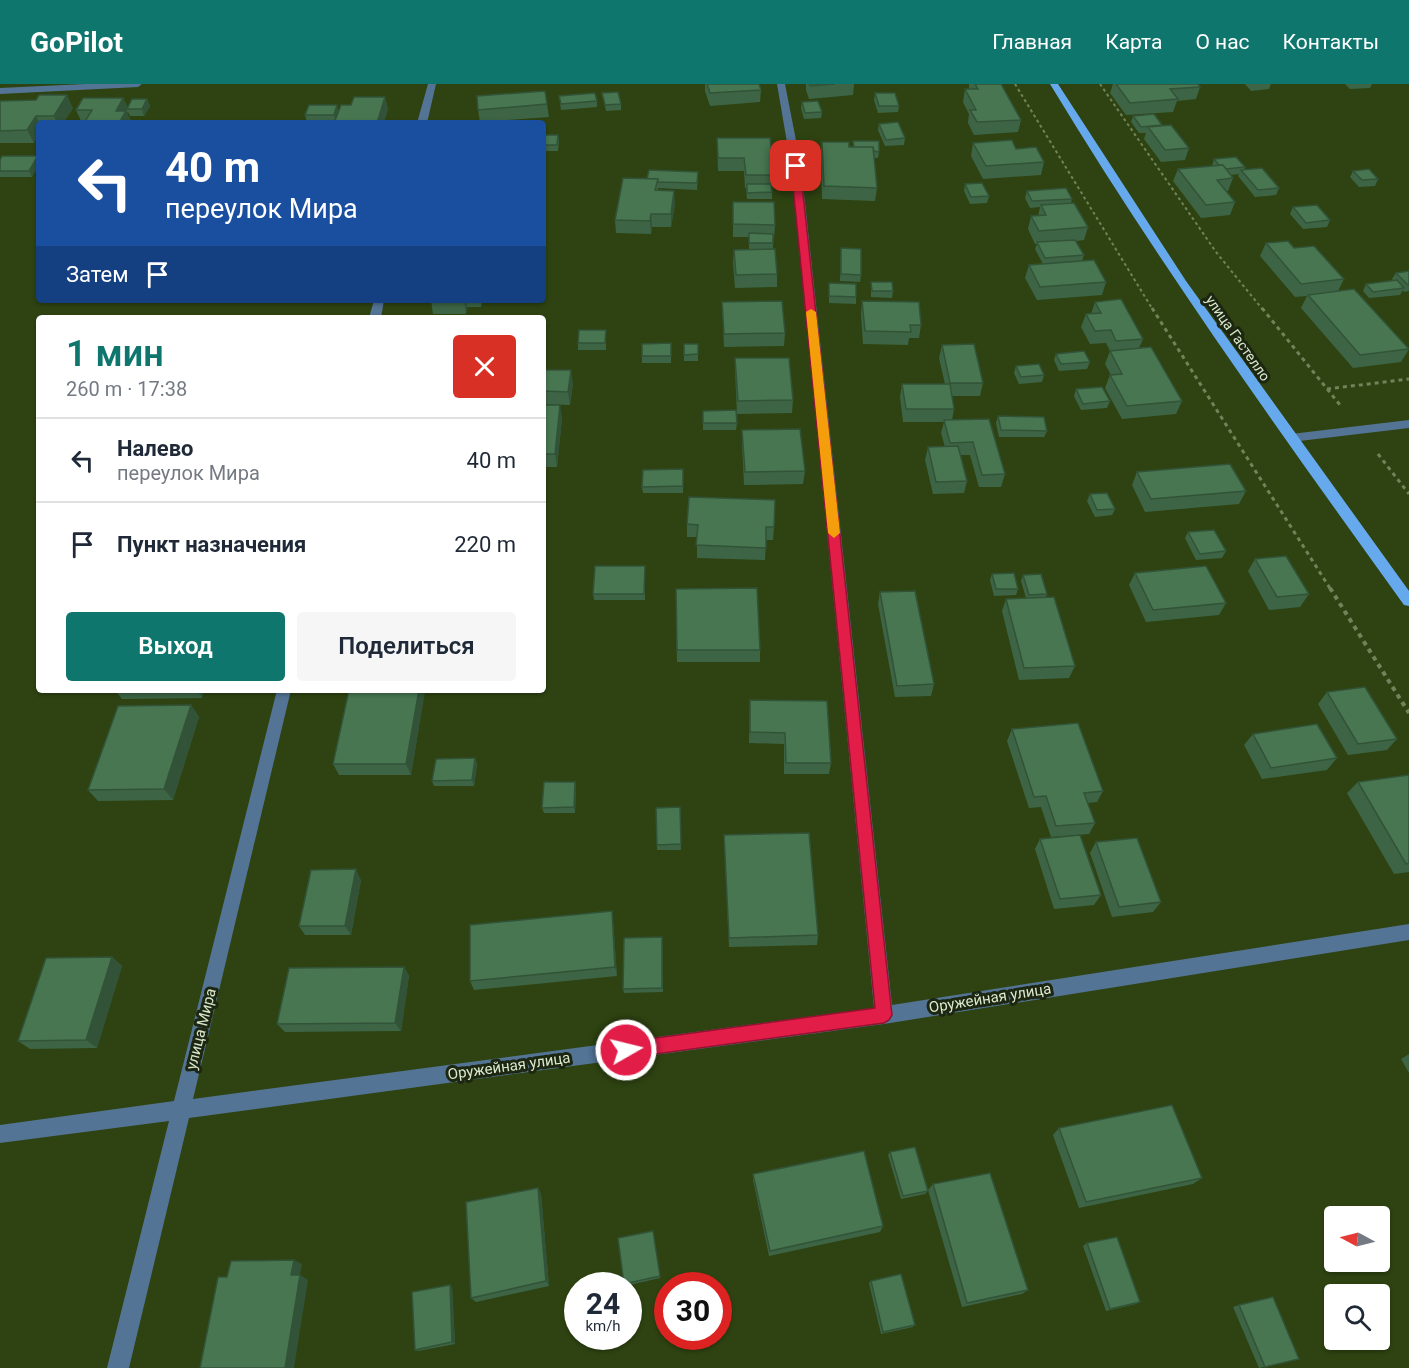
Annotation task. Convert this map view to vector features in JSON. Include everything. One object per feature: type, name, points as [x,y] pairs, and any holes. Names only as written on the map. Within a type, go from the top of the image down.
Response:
[{"type":"main road","name":"улица Гастелло","points":[[1054,84],[1125,200],[1290,438],[1409,601]]},
{"type":"street","points":[[0,91],[138,84]]},
{"type":"street","points":[[423,120],[432,84]]},
{"type":"street","points":[[781,84],[796,166],[884,1015]]},
{"type":"street","points":[[1290,438],[1409,424]]},
{"type":"street","name":"улица Мира","points":[[118,1368],[283,693]]},
{"type":"street","name":"Оружейная улица","points":[[0,1134],[884,1015],[1409,932]]},
{"type":"path","points":[[1015,84],[1156,316],[1409,713]]},
{"type":"path","points":[[1100,84],[1216,252],[1409,495]]},
{"type":"path","points":[[1327,389],[1409,379]]},
{"type":"building","points":[[707,84],[759,84],[761,90],[710,93]]},
{"type":"building","points":[[809,84],[835,84],[810,86]]},
{"type":"building","points":[[975,84],[1001,84],[1021,120],[977,122],[970,110],[976,110],[965,89],[978,89]]},
{"type":"building","points":[[1116,84],[1198,84],[1200,87],[1170,89],[1178,99],[1130,103]]},
{"type":"building","points":[[545,91],[547,104],[478,110],[477,96]]},
{"type":"building","points":[[618,92],[621,104],[605,105],[602,93]]},
{"type":"building","points":[[595,93],[597,101],[561,104],[559,96]]},
{"type":"building","points":[[875,93],[895,93],[899,106],[879,106]]},
{"type":"building","points":[[39,95],[67,95],[54,116],[36,116],[27,130],[0,131],[0,101],[36,100]]},
{"type":"building","points":[[354,97],[385,97],[378,120],[335,120],[341,105],[351,105]]},
{"type":"building","points":[[83,98],[123,98],[116,111],[126,111],[121,120],[86,120],[92,110],[76,110]]},
{"type":"building","points":[[132,99],[147,99],[142,109],[127,109]]},
{"type":"building","points":[[818,101],[822,112],[805,113],[802,102]]},
{"type":"building","points":[[309,105],[337,105],[334,115],[305,115]]},
{"type":"building","points":[[1154,114],[1162,125],[1141,127],[1133,116]]},
{"type":"building","points":[[898,122],[905,138],[886,140],[879,124]]},
{"type":"building","points":[[1171,125],[1189,148],[1165,150],[1148,127]]},
{"type":"building","points":[[546,135],[558,135],[557,145],[546,145]]},
{"type":"building","points":[[717,138],[770,138],[774,175],[746,175],[744,158],[718,158]]},
{"type":"building","points":[[1012,140],[1016,149],[1036,147],[1044,162],[986,166],[973,143]]},
{"type":"building","points":[[853,141],[879,141],[879,152],[874,151],[873,147],[854,147]]},
{"type":"building","points":[[822,142],[849,142],[849,147],[873,147],[877,188],[824,186]]},
{"type":"building","points":[[2,156],[36,156],[29,171],[0,171]]},
{"type":"building","points":[[1236,157],[1245,167],[1226,169],[1214,159]]},
{"type":"building","points":[[1223,165],[1233,178],[1217,180],[1235,202],[1206,205],[1178,169]]},
{"type":"building","points":[[1262,168],[1279,188],[1258,190],[1241,170]]},
{"type":"building","points":[[1369,169],[1378,179],[1362,180],[1353,171]]},
{"type":"building","points":[[649,170],[698,172],[697,183],[658,182],[658,179],[647,179]]},
{"type":"building","points":[[623,178],[658,179],[655,190],[674,191],[671,214],[651,214],[650,221],[615,220]]},
{"type":"building","points":[[982,183],[989,196],[971,197],[965,184]]},
{"type":"building","points":[[747,184],[771,184],[772,192],[747,193]]},
{"type":"building","points":[[1066,188],[1072,199],[1032,201],[1027,191]]},
{"type":"building","points":[[733,202],[774,202],[775,225],[733,224]]},
{"type":"building","points":[[1074,203],[1088,227],[1039,231],[1031,216],[1046,215],[1041,205]]},
{"type":"building","points":[[1317,205],[1330,220],[1306,223],[1293,207]]},
{"type":"building","points":[[749,233],[773,234],[773,243],[749,243]]},
{"type":"building","points":[[1075,240],[1084,255],[1045,258],[1037,242]]},
{"type":"building","points":[[1288,241],[1294,248],[1314,246],[1344,279],[1301,284],[1266,243]]},
{"type":"building","points":[[841,248],[861,249],[861,275],[841,274]]},
{"type":"building","points":[[775,249],[777,274],[736,275],[734,250]]},
{"type":"building","points":[[1094,260],[1106,282],[1040,287],[1029,265]]},
{"type":"building","points":[[1409,271],[1409,285],[1408,285],[1396,273]]},
{"type":"building","points":[[1397,280],[1404,288],[1373,292],[1366,284]]},
{"type":"building","points":[[871,282],[892,282],[893,291],[872,291]]},
{"type":"building","points":[[829,283],[856,284],[856,297],[829,296]]},
{"type":"building","points":[[1354,289],[1409,349],[1360,355],[1308,295]]},
{"type":"building","points":[[1121,299],[1143,339],[1116,341],[1111,330],[1095,331],[1086,314],[1101,313],[1095,302]]},
{"type":"building","points":[[782,301],[785,333],[724,334],[722,302]]},
{"type":"building","points":[[862,301],[919,302],[921,325],[910,325],[911,332],[865,331]]},
{"type":"building","points":[[579,330],[606,330],[605,343],[578,343]]},
{"type":"building","points":[[671,343],[671,356],[642,356],[642,344]]},
{"type":"building","points":[[684,344],[698,344],[698,354],[684,355]]},
{"type":"building","points":[[974,344],[983,383],[950,383],[942,345]]},
{"type":"building","points":[[1151,347],[1182,401],[1127,406],[1110,375],[1122,374],[1110,351]]},
{"type":"building","points":[[1084,351],[1090,362],[1061,364],[1056,354]]},
{"type":"building","points":[[735,358],[789,358],[793,400],[738,401]]},
{"type":"building","points":[[1039,364],[1044,375],[1021,377],[1016,366]]},
{"type":"building","points":[[546,370],[571,370],[568,392],[546,391]]},
{"type":"building","points":[[902,384],[950,384],[954,409],[906,409]]},
{"type":"building","points":[[1102,387],[1110,401],[1083,404],[1076,389]]},
{"type":"building","points":[[546,405],[560,405],[555,454],[546,454]]},
{"type":"building","points":[[736,410],[737,423],[703,423],[703,411]]},
{"type":"building","points":[[998,416],[1044,417],[1047,431],[1001,430]]},
{"type":"building","points":[[989,419],[1005,474],[982,475],[973,442],[950,443],[944,420]]},
{"type":"building","points":[[800,429],[805,471],[745,472],[742,430]]},
{"type":"building","points":[[958,446],[967,481],[936,482],[928,447]]},
{"type":"building","points":[[1230,464],[1246,491],[1151,499],[1137,472]]},
{"type":"building","points":[[683,469],[683,486],[642,487],[643,470]]},
{"type":"building","points":[[1107,493],[1115,509],[1097,510],[1090,494]]},
{"type":"building","points":[[689,497],[775,500],[774,527],[766,527],[766,548],[696,545],[698,525],[687,524]]},
{"type":"building","points":[[1214,530],[1226,551],[1200,554],[1188,532]]},
{"type":"building","points":[[1286,556],[1309,594],[1277,597],[1255,559]]},
{"type":"building","points":[[595,566],[645,566],[644,594],[593,594]]},
{"type":"building","points":[[1206,566],[1226,603],[1153,610],[1135,573]]},
{"type":"building","points":[[1014,573],[1018,589],[996,589],[992,574]]},
{"type":"building","points":[[1041,574],[1047,594],[1029,595],[1023,575]]},
{"type":"building","points":[[757,588],[760,650],[677,650],[676,589]]},
{"type":"building","points":[[915,591],[934,684],[897,686],[880,592]]},
{"type":"building","points":[[1054,597],[1075,666],[1024,668],[1006,599]]},
{"type":"building","points":[[1365,687],[1397,739],[1358,744],[1327,692]]},
{"type":"building","points":[[348,693],[418,693],[406,764],[333,764]]},
{"type":"building","points":[[750,700],[827,701],[831,763],[786,763],[785,733],[750,732]]},
{"type":"building","points":[[191,705],[164,789],[88,790],[118,706]]},
{"type":"building","points":[[1078,723],[1103,791],[1084,793],[1095,823],[1056,826],[1046,796],[1034,797],[1012,729]]},
{"type":"building","points":[[1317,724],[1337,758],[1271,768],[1253,734]]},
{"type":"building","points":[[475,758],[472,780],[432,781],[436,759]]},
{"type":"building","points":[[1409,775],[1409,863],[1406,864],[1358,782]]},
{"type":"building","points":[[544,782],[575,782],[574,807],[542,808]]},
{"type":"building","points":[[680,807],[681,844],[657,845],[656,808]]},
{"type":"building","points":[[809,833],[818,935],[729,938],[724,835]]},
{"type":"building","points":[[1080,835],[1101,895],[1060,899],[1040,839]]},
{"type":"building","points":[[1137,838],[1161,902],[1119,907],[1096,842]]},
{"type":"building","points":[[356,869],[345,926],[299,926],[311,870]]},
{"type":"building","points":[[612,911],[615,967],[470,981],[470,925]]},
{"type":"building","points":[[662,937],[662,988],[623,989],[624,938]]},
{"type":"building","points":[[112,957],[86,1040],[18,1041],[46,958]]},
{"type":"building","points":[[404,967],[395,1023],[277,1024],[289,968]]},
{"type":"building","points":[[1172,1105],[1202,1178],[1086,1202],[1059,1128]]},
{"type":"building","points":[[915,1147],[928,1191],[903,1196],[890,1152]]},
{"type":"building","points":[[864,1151],[883,1226],[770,1251],[753,1174]]},
{"type":"building","points":[[990,1173],[1028,1290],[967,1303],[933,1184]]},
{"type":"building","points":[[538,1188],[546,1281],[471,1298],[466,1202]]},
{"type":"building","points":[[653,1231],[659,1272],[654,1272],[654,1277],[642,1280],[642,1272],[622,1272],[618,1238]]},
{"type":"building","points":[[1117,1237],[1140,1302],[1110,1309],[1087,1243]]},
{"type":"building","points":[[294,1260],[291,1275],[300,1275],[285,1368],[200,1368],[218,1277],[227,1277],[231,1261]]},
{"type":"building","points":[[901,1274],[915,1325],[883,1332],[871,1281]]},
{"type":"building","points":[[450,1285],[452,1342],[415,1350],[412,1292]]},
{"type":"building","points":[[1273,1297],[1299,1359],[1265,1367],[1239,1305]]},
{"type":"slow traffic","points":[[811,312],[834,533]]},
{"type":"route","points":[[626,1050],[884,1015],[796,166]]}]
